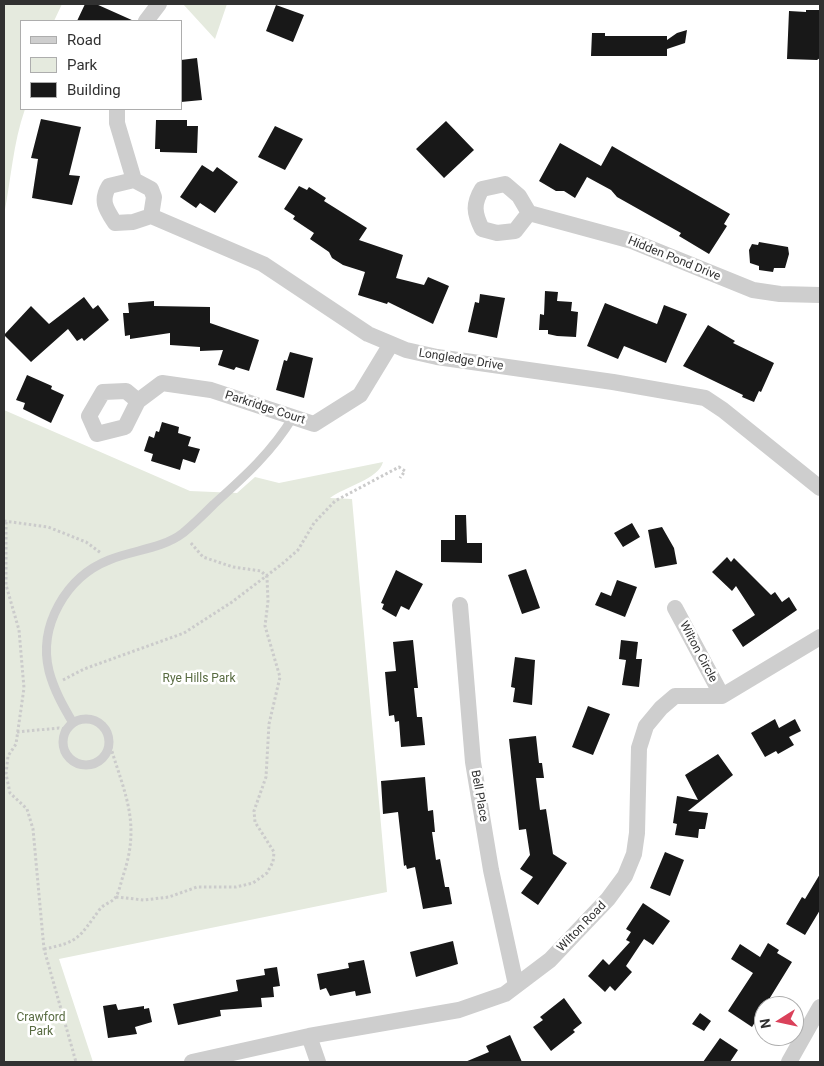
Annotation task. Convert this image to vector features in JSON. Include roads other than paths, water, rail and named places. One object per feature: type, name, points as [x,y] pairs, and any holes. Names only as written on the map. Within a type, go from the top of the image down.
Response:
[{"type":"street","points":[[147,20],[159,4]]},
{"type":"street","points":[[117,110],[117,123],[134,180]]},
{"type":"street","points":[[134,180],[151,189],[154,197],[151,216],[132,222],[115,223],[104,206],[103,195],[109,186],[134,180]]},
{"type":"street","name":"Hidden Pond Drive","points":[[529,213],[632,241],[753,290],[780,294],[820,295]]},
{"type":"street","name":"Longledge Drive","points":[[151,216],[263,264],[368,334],[391,344],[437,358],[613,382],[705,398],[723,410],[820,488]]},
{"type":"street","name":"Parkridge Court","points":[[138,401],[162,383],[211,390],[314,424],[360,396],[391,344]]},
{"type":"street","name":"Bell Place","points":[[460,606],[473,762],[491,870],[516,984]]},
{"type":"street","name":"Wilton Circle","points":[[675,608],[722,696]]},
{"type":"street","points":[[722,696],[820,637]]},
{"type":"street","name":"Wilton Road","points":[[192,1062],[309,1036],[459,1010],[505,994],[550,960],[608,899],[625,876],[634,854],[637,833],[639,748],[646,726],[661,708],[675,696],[722,696]]},
{"type":"street","points":[[789,1062],[820,1007]]},
{"type":"street","points":[[309,1036],[318,1062]]},
{"type":"lane","points":[[73,723],[53,685],[47,654],[50,626],[63,596],[75,581],[109,559],[147,550],[182,534],[259,463],[278,442],[293,417]]},
{"type":"lane","points":[[84,719],[97,722],[107,732],[110,745],[108,753],[97,763],[83,766],[70,759],[65,753],[63,738],[73,723],[84,719]]},
{"type":"park label","name":"Rye Hills Park","points":[[199,679]]},
{"type":"park label","name":"Crawford Park","points":[[41,1025]]}]
